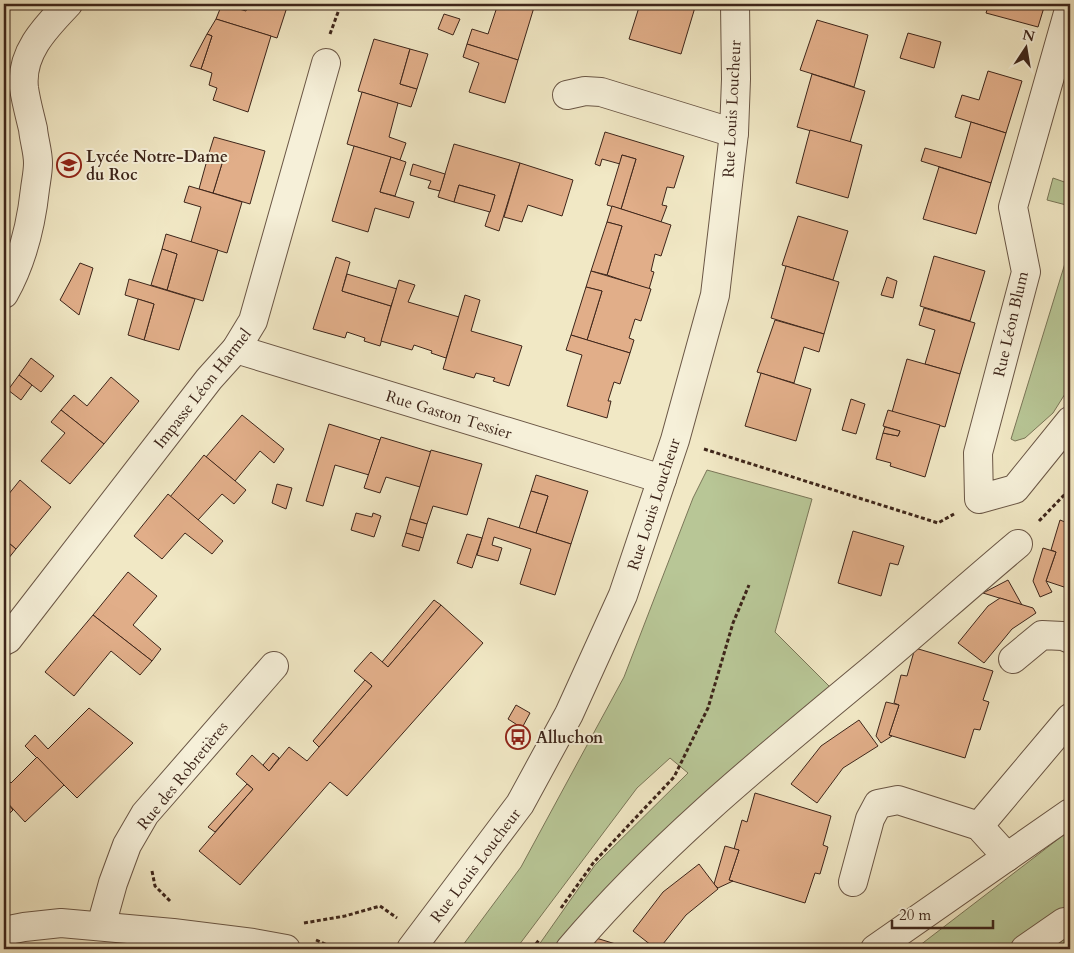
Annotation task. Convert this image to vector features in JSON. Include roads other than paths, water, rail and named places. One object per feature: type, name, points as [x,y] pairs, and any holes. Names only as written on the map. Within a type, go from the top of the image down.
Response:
[{"type":"street","points":[[4,294],[24,249],[33,206],[38,162],[24,88],[24,75],[29,55],[35,43],[45,28],[68,4]]},
{"type":"street","name":"Rue Louis Loucheur","points":[[416,943],[520,804],[569,714],[623,595],[675,440],[715,295],[734,133],[736,79],[735,4]]},
{"type":"street","name":"Rue Léon Blum","points":[[1070,6],[1013,207],[1026,272],[978,453],[979,499],[1015,489],[1070,421]]},
{"type":"street","name":"Impasse Léon Harmel","points":[[4,642],[209,379],[236,349],[253,321],[326,62]]},
{"type":"street","points":[[567,95],[585,91],[601,92],[734,133]]},
{"type":"street","name":"Rue Gaston Tessier","points":[[236,349],[662,479]]},
{"type":"street","points":[[570,949],[596,919],[699,817],[763,759],[871,670],[1018,544]]},
{"type":"street","points":[[1014,659],[1042,635],[1063,636],[1070,639]]},
{"type":"street","name":"Rue des Robretières","points":[[101,926],[113,883],[128,845],[145,814],[274,666]]},
{"type":"street","points":[[979,826],[1070,718]]},
{"type":"street","points":[[853,882],[870,819],[878,804],[898,800],[979,826],[1007,857]]},
{"type":"street","points":[[875,949],[1070,813]]},
{"type":"street","points":[[1025,949],[1064,922]]},
{"type":"street","points":[[4,931],[61,923],[244,942],[292,937]]},
{"type":"place","name":"Lycée Notre-Dame du Roc","points":[[69,165]]},
{"type":"place","name":"Alluchon","points":[[518,737]]}]
